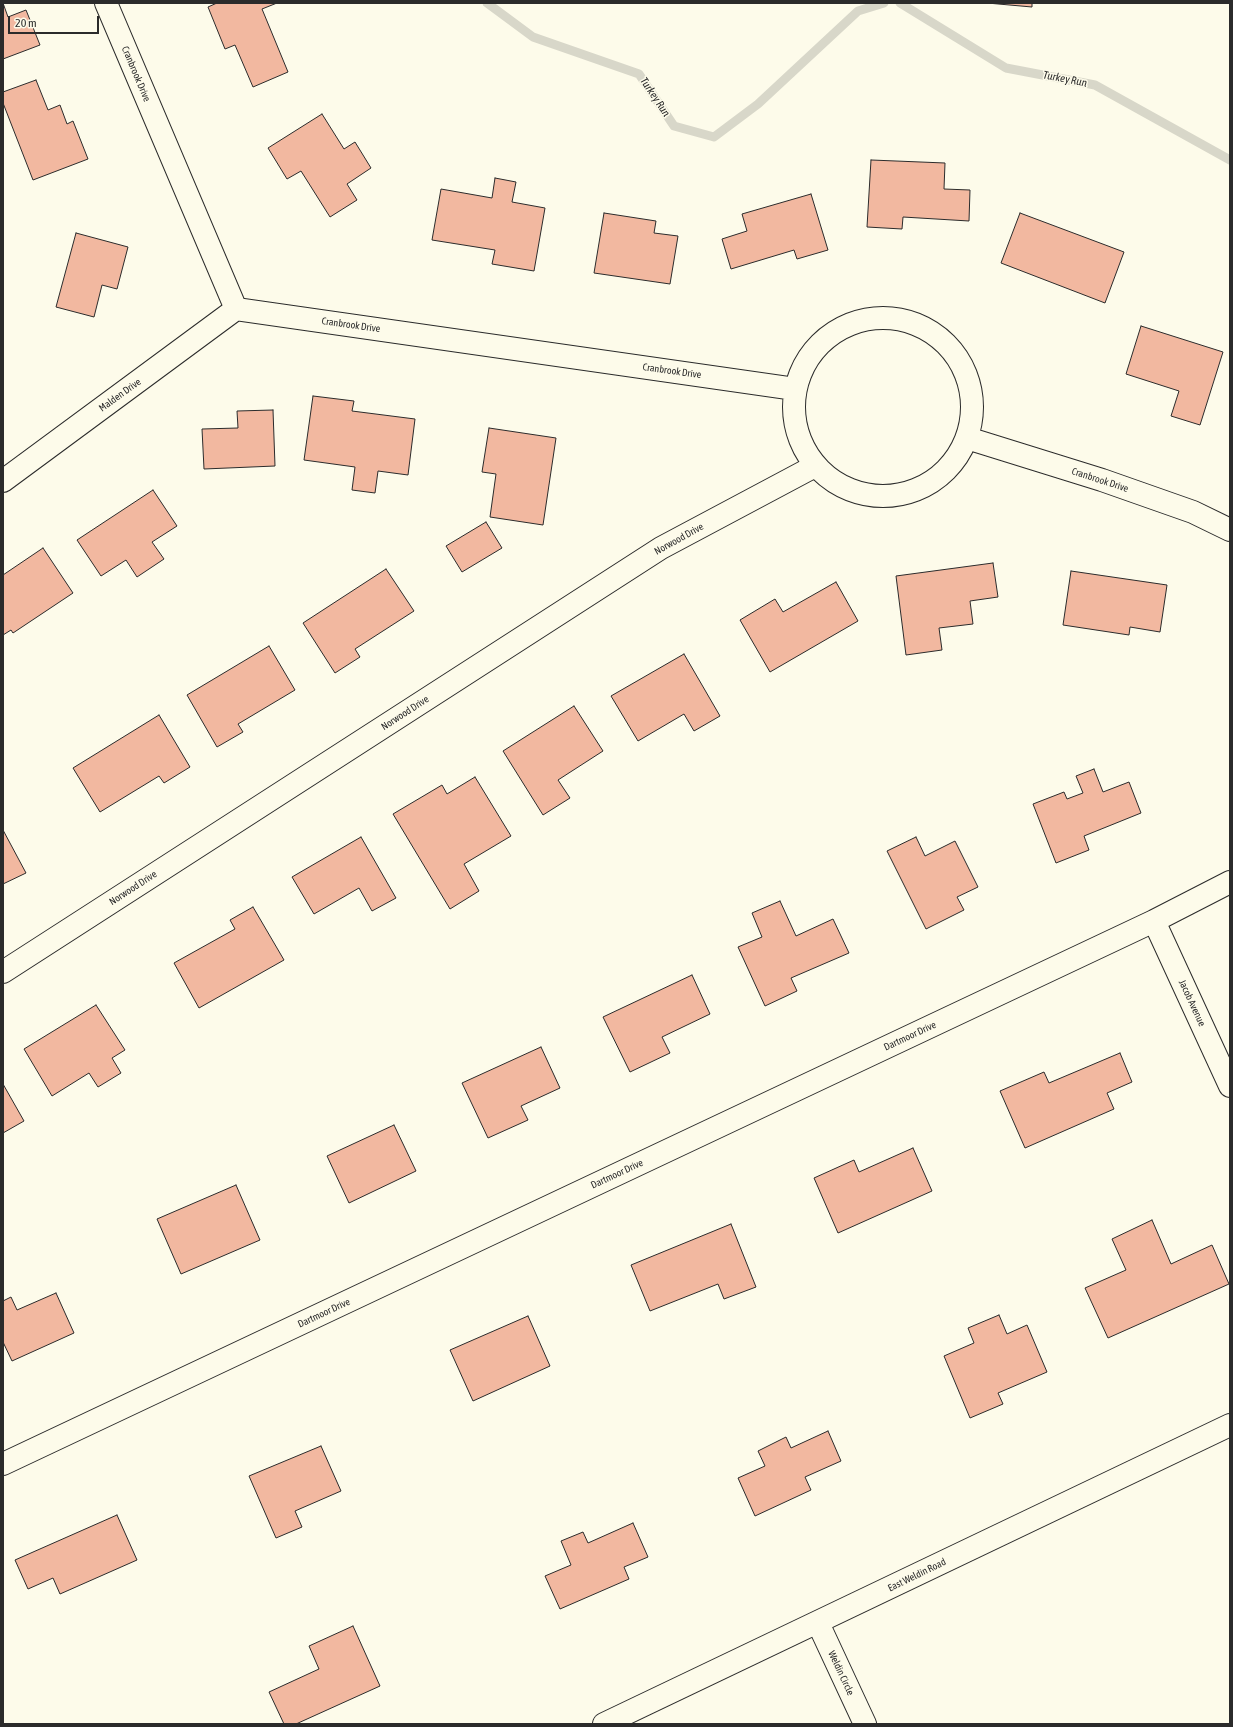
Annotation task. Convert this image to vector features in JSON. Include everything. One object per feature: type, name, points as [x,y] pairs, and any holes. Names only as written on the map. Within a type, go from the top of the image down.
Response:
[{"type":"street","name":"Cranbrook Drive","points":[[106,3],[236,309],[795,389]]},
{"type":"street","name":"Malden Drive","points":[[3,481],[236,309]]},
{"type":"street","points":[[884,317],[905,320],[925,328],[943,340],[957,356],[967,375],[972,396],[972,417],[967,438],[958,456],[944,472],[928,484],[909,492],[889,496],[868,495],[849,490],[831,480],[815,466],[798,438],[794,422],[793,405],[795,389],[800,373],[810,354],[825,338],[843,327],[863,319],[884,317]]},
{"type":"street","name":"Cranbrook Drive","points":[[967,438],[1102,480],[1194,512],[1230,530]]},
{"type":"street","name":"Norwood Drive","points":[[3,972],[661,548],[815,466]]},
{"type":"street","name":"Dartmoor Drive","points":[[3,1464],[1154,921],[1230,882]]},
{"type":"street","name":"Jacob Avenue","points":[[1154,921],[1230,1086]]},
{"type":"street","name":"East Weldin Road","points":[[604,1724],[1230,1425]]},
{"type":"street","name":"Weldin Circle","points":[[818,1623],[865,1724]]},
{"type":"building","points":[[3,3],[8,17],[26,10],[40,45],[3,59]]},
{"type":"building","points":[[217,3],[277,3],[262,9],[288,72],[253,87],[235,45],[225,49],[208,7]]},
{"type":"building","points":[[987,3],[1032,3],[1032,7]]},
{"type":"building","points":[[36,80],[48,110],[60,105],[67,124],[73,121],[88,159],[33,180],[3,103],[3,92]]},
{"type":"building","points":[[322,114],[344,149],[355,142],[371,168],[347,184],[357,200],[330,217],[301,171],[287,179],[268,148]]},
{"type":"building","points":[[871,160],[945,163],[944,189],[970,190],[969,221],[903,217],[902,229],[867,227]]},
{"type":"building","points":[[495,178],[516,182],[512,202],[545,208],[534,271],[492,264],[495,250],[432,240],[441,189],[492,198]]},
{"type":"building","points":[[811,194],[828,250],[797,259],[794,250],[731,269],[722,239],[747,231],[742,214]]},
{"type":"building","points":[[604,213],[656,221],[654,233],[678,236],[670,284],[594,273]]},
{"type":"building","points":[[1020,213],[1124,252],[1105,303],[1001,263]]},
{"type":"building","points":[[76,233],[128,247],[117,289],[102,285],[94,317],[56,307]]},
{"type":"building","points":[[1141,326],[1223,352],[1200,425],[1171,416],[1179,391],[1126,374]]},
{"type":"building","points":[[313,396],[354,401],[352,411],[415,419],[408,475],[378,471],[375,493],[352,490],[355,467],[304,460]]},
{"type":"building","points":[[273,410],[275,466],[204,469],[202,429],[238,428],[237,411]]},
{"type":"building","points":[[489,428],[556,438],[543,525],[490,517],[496,474],[482,472]]},
{"type":"building","points":[[153,490],[177,526],[152,542],[164,559],[137,577],[126,560],[101,576],[77,540]]},
{"type":"building","points":[[486,522],[502,548],[462,572],[446,546]]},
{"type":"building","points":[[43,548],[73,593],[13,633],[11,630],[3,635],[3,575]]},
{"type":"building","points":[[993,563],[998,597],[970,601],[973,624],[939,628],[942,650],[906,655],[896,576]]},
{"type":"building","points":[[386,569],[414,611],[355,649],[360,657],[335,673],[303,623]]},
{"type":"building","points":[[1071,571],[1167,585],[1160,632],[1130,627],[1129,635],[1063,625]]},
{"type":"building","points":[[836,582],[858,621],[770,672],[740,620],[775,599],[783,612]]},
{"type":"building","points":[[269,646],[295,690],[238,724],[243,732],[217,747],[187,695]]},
{"type":"building","points":[[684,654],[720,716],[694,731],[684,714],[638,741],[611,696]]},
{"type":"building","points":[[574,706],[603,751],[558,780],[570,798],[543,815],[503,751]]},
{"type":"building","points":[[159,715],[190,767],[164,783],[159,776],[100,812],[73,768]]},
{"type":"building","points":[[1094,769],[1103,792],[1129,782],[1141,813],[1084,836],[1089,850],[1056,863],[1033,804],[1064,792],[1067,799],[1083,793],[1076,776]]},
{"type":"building","points":[[475,777],[511,836],[464,864],[479,891],[450,909],[393,814],[442,785],[447,794]]},
{"type":"building","points":[[3,830],[26,873],[3,884]]},
{"type":"building","points":[[361,837],[396,898],[372,911],[359,888],[314,914],[292,877]]},
{"type":"building","points":[[916,837],[925,856],[955,841],[978,887],[957,897],[964,910],[926,929],[887,851]]},
{"type":"building","points":[[780,901],[796,936],[833,919],[849,953],[791,978],[797,991],[765,1006],[738,947],[762,937],[752,913]]},
{"type":"building","points":[[253,907],[284,960],[199,1008],[174,963],[235,929],[230,920]]},
{"type":"building","points":[[692,975],[710,1014],[662,1037],[670,1053],[630,1072],[603,1017]]},
{"type":"building","points":[[96,1005],[125,1050],[112,1058],[121,1073],[98,1087],[89,1073],[52,1096],[24,1049]]},
{"type":"building","points":[[541,1047],[560,1088],[521,1106],[528,1120],[488,1138],[462,1083]]},
{"type":"building","points":[[1120,1053],[1132,1082],[1107,1093],[1114,1109],[1025,1148],[1000,1091],[1044,1072],[1049,1083]]},
{"type":"building","points":[[3,1084],[24,1121],[3,1133]]},
{"type":"building","points":[[394,1125],[416,1171],[349,1203],[327,1156]]},
{"type":"building","points":[[913,1148],[932,1191],[838,1233],[814,1178],[854,1160],[859,1172]]},
{"type":"building","points":[[236,1185],[260,1240],[181,1274],[157,1219]]},
{"type":"building","points":[[1152,1220],[1171,1264],[1212,1245],[1229,1284],[1108,1338],[1085,1288],[1126,1270],[1112,1239]]},
{"type":"building","points":[[731,1224],[756,1287],[724,1299],[718,1284],[650,1311],[631,1265]]},
{"type":"building","points":[[56,1293],[74,1333],[12,1361],[3,1342],[3,1301],[11,1297],[17,1310]]},
{"type":"building","points":[[999,1315],[1007,1334],[1027,1325],[1047,1372],[998,1393],[1003,1404],[970,1418],[944,1356],[974,1343],[968,1328]]},
{"type":"building","points":[[528,1316],[550,1366],[473,1401],[450,1350]]},
{"type":"building","points":[[828,1431],[841,1461],[805,1477],[811,1490],[755,1516],[738,1478],[765,1466],[758,1451],[786,1437],[791,1448]]},
{"type":"building","points":[[321,1446],[341,1491],[295,1511],[302,1527],[276,1538],[249,1476]]},
{"type":"building","points":[[117,1515],[137,1560],[60,1594],[53,1578],[28,1589],[15,1560]]},
{"type":"building","points":[[633,1523],[648,1557],[624,1567],[629,1579],[560,1609],[545,1576],[571,1565],[561,1541],[583,1532],[588,1543]]},
{"type":"building","points":[[353,1626],[380,1686],[296,1724],[284,1724],[269,1692],[319,1669],[309,1646]]},
{"type":"waterway","name":"Turkey Run","points":[[487,3],[533,37],[639,74],[674,126],[714,137],[758,104],[858,11],[884,3]]},
{"type":"waterway","name":"Turkey Run","points":[[900,3],[1006,68],[1095,85],[1230,160]]}]
